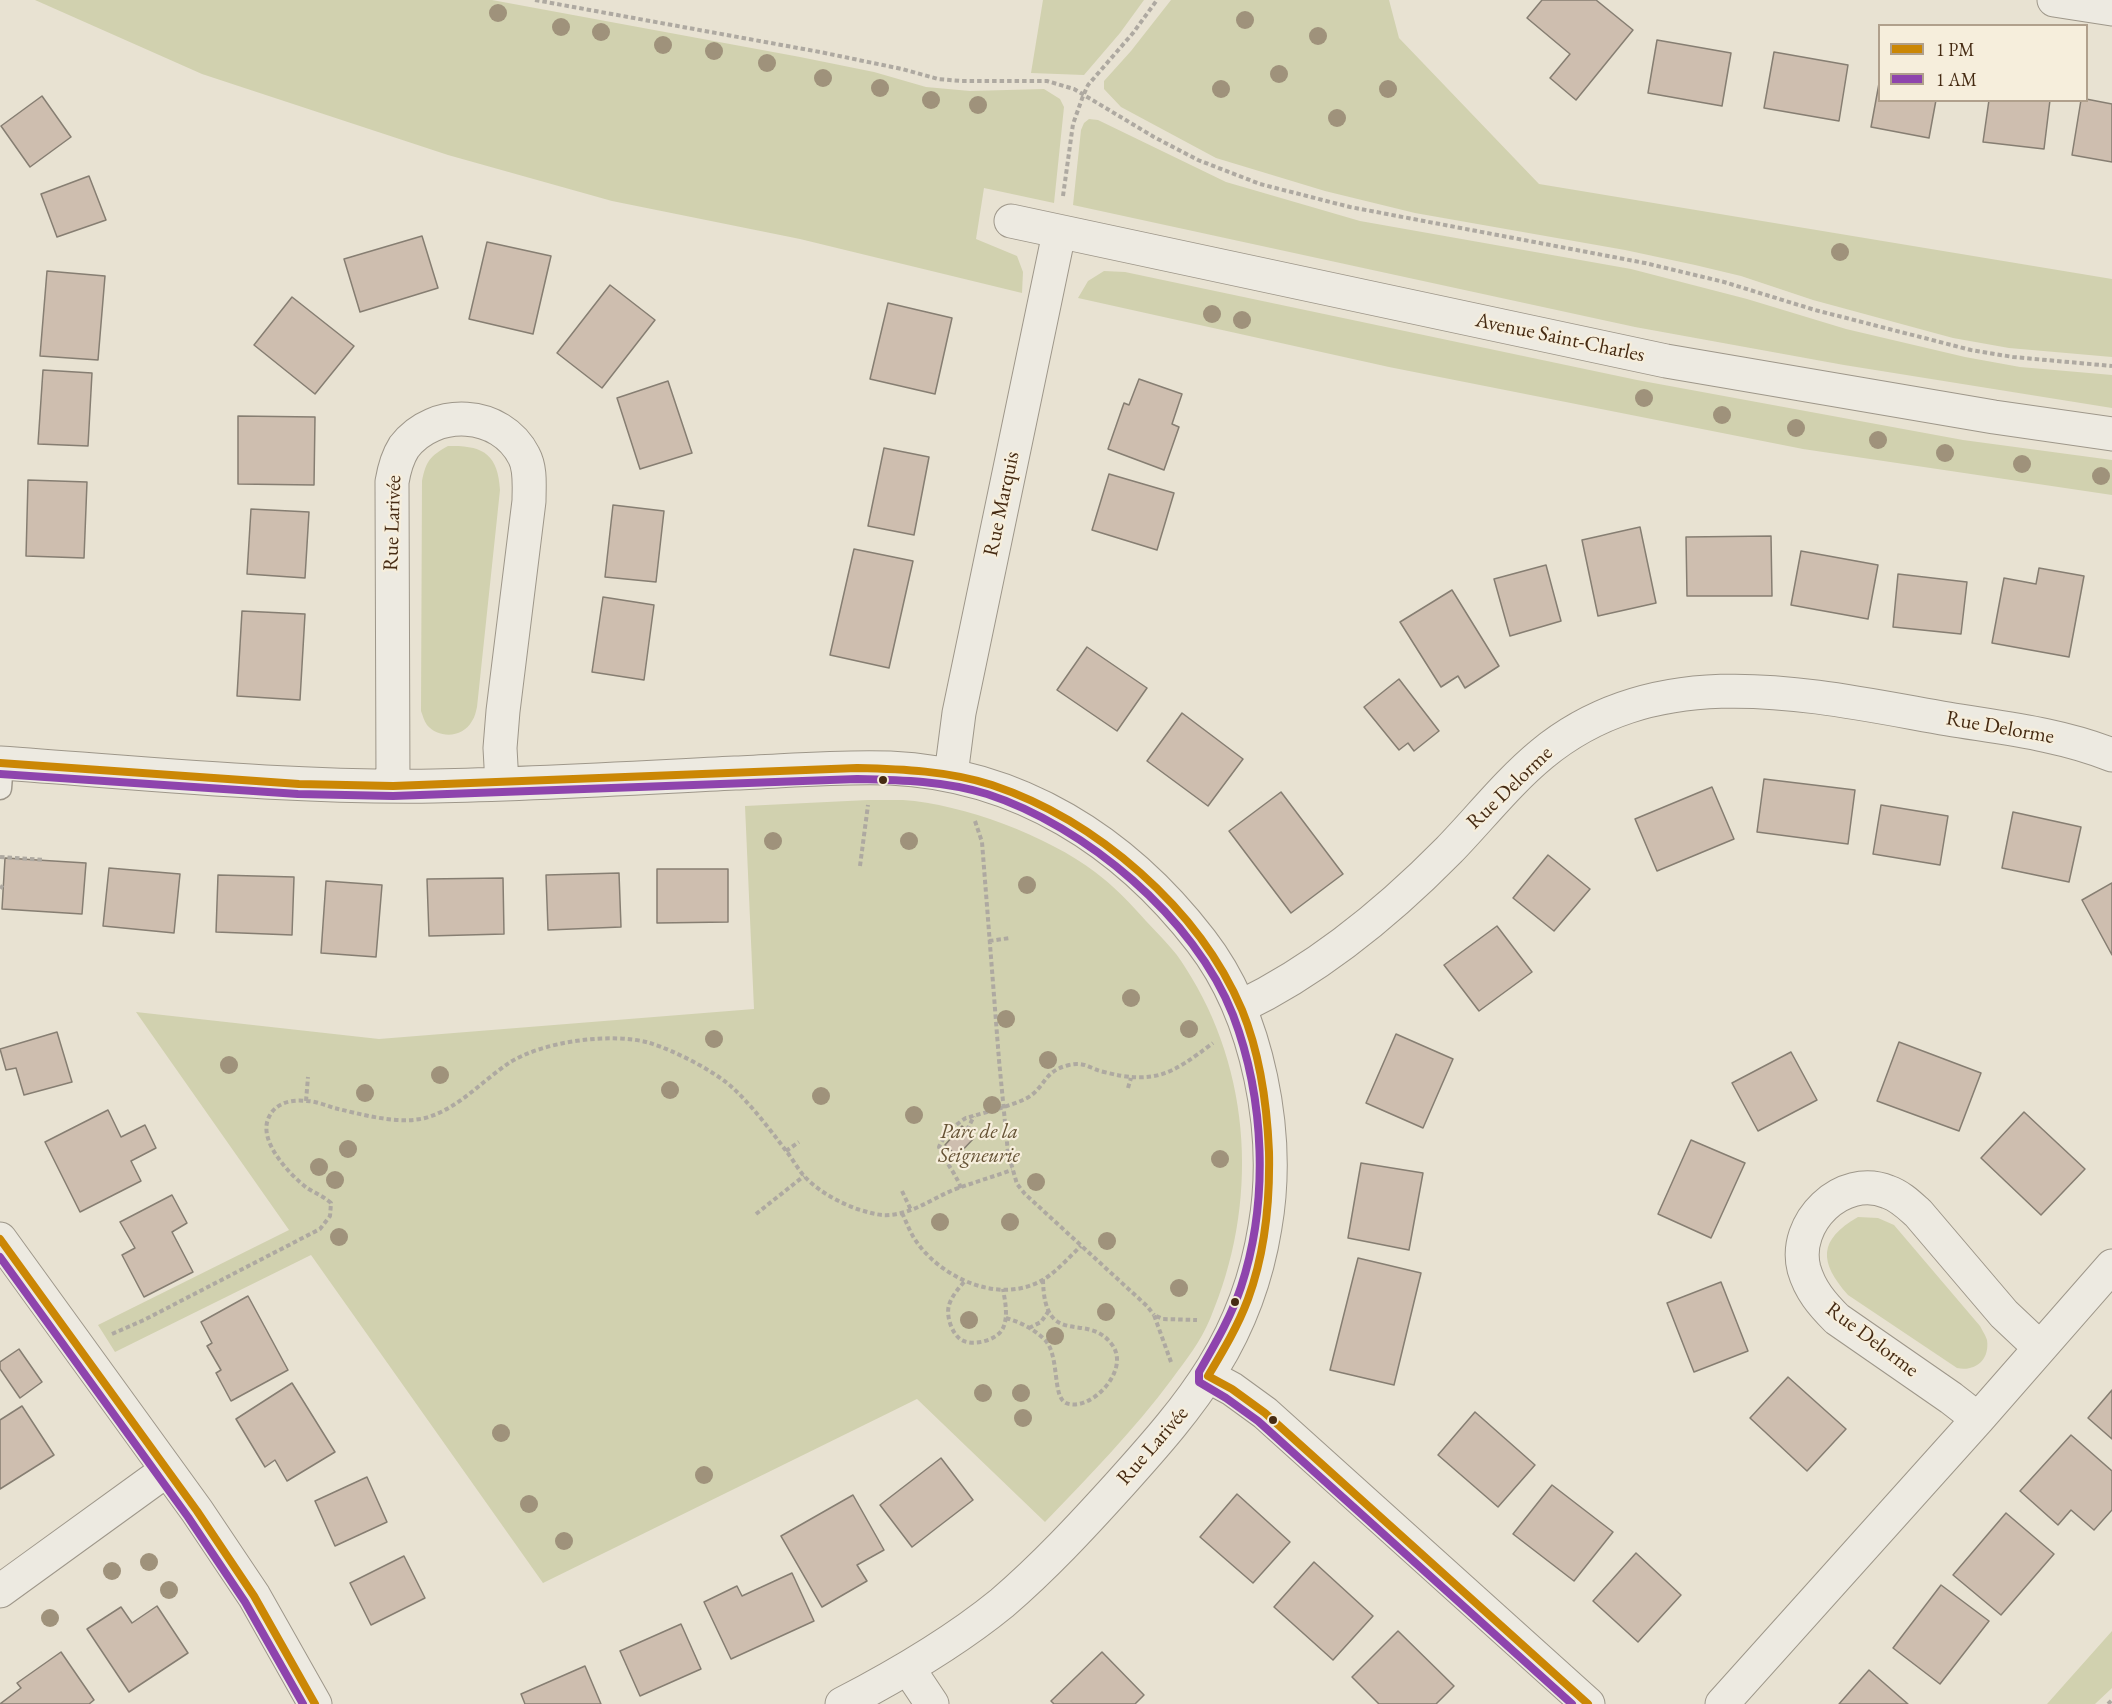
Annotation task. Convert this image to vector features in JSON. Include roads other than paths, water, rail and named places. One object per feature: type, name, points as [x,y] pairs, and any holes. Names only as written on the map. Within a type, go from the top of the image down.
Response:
[{"type":"street","points":[[2054,0],[2112,9]]},
{"type":"street","name":"Avenue Saint-Charles","points":[[1011,221],[1061,218],[1244,270],[1666,361],[1994,417],[2112,434]]},
{"type":"street","name":"Rue Marquis","points":[[951,775],[959,713],[1061,218]]},
{"type":"street","name":"Rue Larivée","points":[[393,786],[391,730],[392,482],[396,462],[416,434],[434,424],[454,418],[487,423],[502,430],[516,442],[525,458],[529,477],[529,501],[503,711],[500,748],[502,784]]},
{"type":"street","name":"Rue Delorme","points":[[1240,1007],[1272,992],[1308,969],[1374,918],[1443,856],[1517,777],[1543,753],[1571,733],[1597,719],[1660,696],[1701,691],[1742,690],[1852,703],[2065,740],[2112,755]]},
{"type":"street","name":"Rue Larivée","points":[[1,771],[393,786],[502,784],[857,768],[898,769],[951,775],[994,786],[1038,805],[1087,832],[1118,855],[1164,897],[1210,953],[1227,979],[1240,1007],[1259,1069],[1269,1146],[1269,1180],[1266,1221],[1252,1287],[1230,1341],[1187,1407],[1159,1441],[1039,1569],[1000,1604],[908,1668],[842,1704]]},
{"type":"street","name":"Rue Delorme","points":[[1978,1419],[1837,1318],[1821,1303],[1810,1287],[1802,1253],[1805,1234],[1816,1214],[1831,1200],[1849,1192],[1868,1188],[1887,1191],[1903,1200],[1918,1213],[2004,1314],[2039,1347]]},
{"type":"street","points":[[0,1239],[197,1510],[254,1596],[315,1704]]},
{"type":"street","points":[[1722,1704],[2112,1266]]},
{"type":"street","points":[[1208,1376],[1232,1389],[1265,1413],[1588,1704]]},
{"type":"street","points":[[0,1591],[167,1470]]},
{"type":"street","points":[[908,1668],[932,1704]]},
{"type":"park label","name":"Parc de la Seigneurie","points":[[979,1144]]}]
